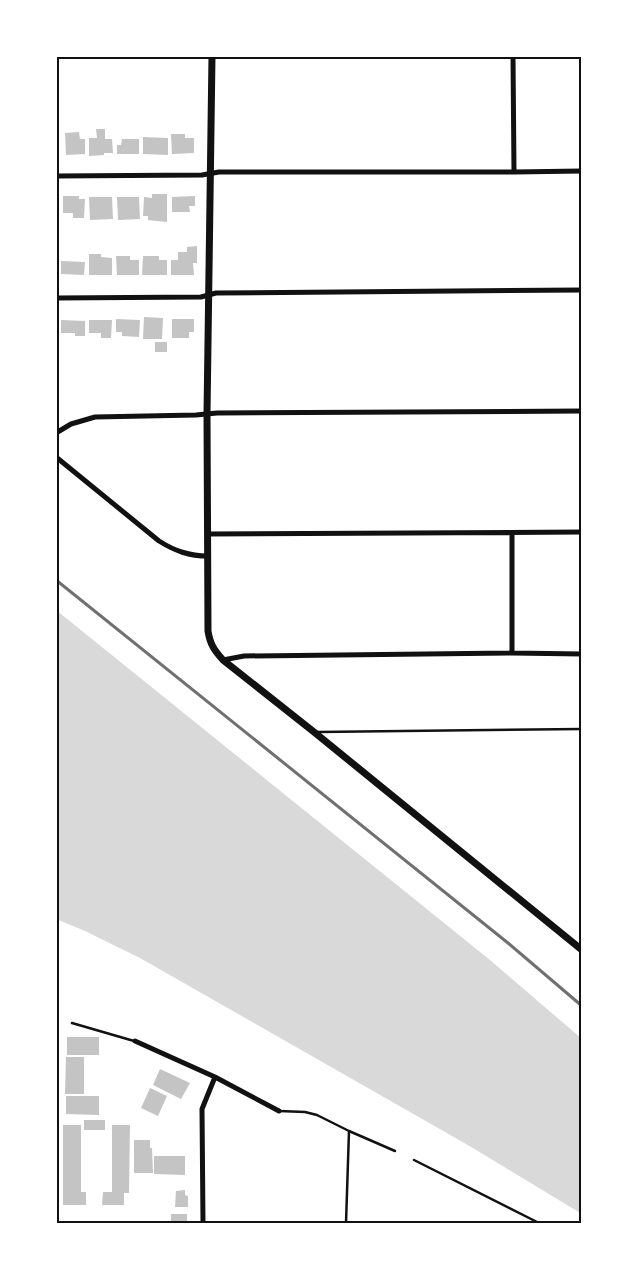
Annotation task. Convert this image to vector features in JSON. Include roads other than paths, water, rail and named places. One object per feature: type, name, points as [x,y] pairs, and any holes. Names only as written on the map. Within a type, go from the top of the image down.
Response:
[{"type":"street","points":[[212,56],[207,414],[208,631],[210,643],[223,660],[582,950]]},
{"type":"street","points":[[513,56],[514,172]]},
{"type":"street","points":[[56,176],[202,175],[219,172],[582,171]]},
{"type":"street","points":[[56,298],[201,297],[216,293],[582,290]]},
{"type":"street","points":[[56,433],[71,424],[95,417],[196,416],[216,413],[582,412]]},
{"type":"street","points":[[56,457],[159,541],[188,555],[208,556]]},
{"type":"street","points":[[208,534],[582,532]]},
{"type":"street","points":[[512,533],[512,654]]},
{"type":"street","points":[[223,660],[244,656],[582,654]]},
{"type":"street","points":[[135,1041],[215,1077],[279,1111]]},
{"type":"street","points":[[203,1223],[202,1110],[215,1077]]},
{"type":"lane","points":[[314,732],[582,729]]},
{"type":"lane","points":[[72,1023],[135,1041]]},
{"type":"lane","points":[[279,1111],[305,1112],[317,1115],[348,1131],[395,1151]]},
{"type":"lane","points":[[346,1223],[348,1131]]},
{"type":"lane","points":[[414,1160],[539,1223]]},
{"type":"railway","points":[[56,580],[508,943],[582,1006]]}]
